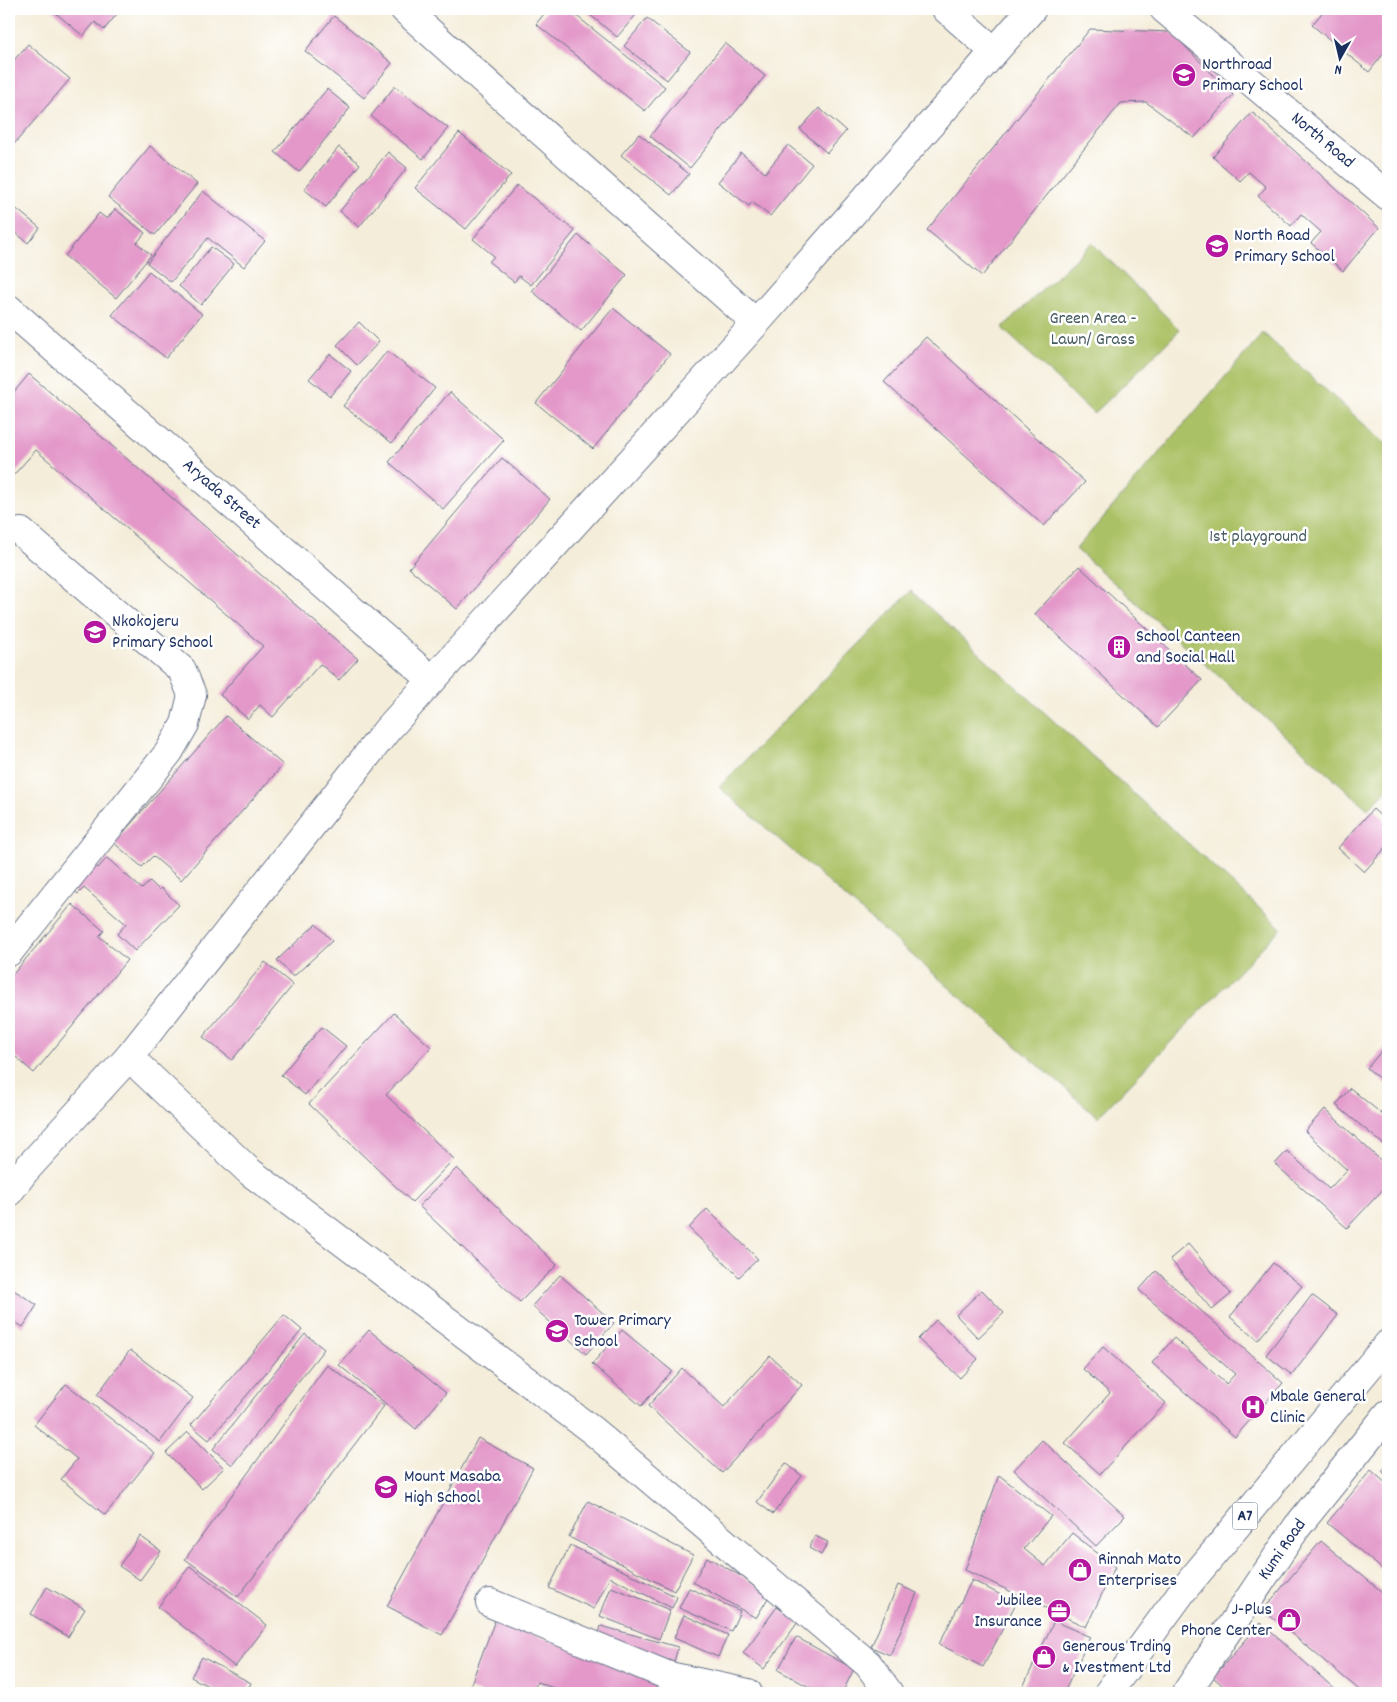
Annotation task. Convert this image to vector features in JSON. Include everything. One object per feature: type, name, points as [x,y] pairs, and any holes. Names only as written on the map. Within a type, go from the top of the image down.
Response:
[{"type":"street","points":[[404,9],[756,323]]},
{"type":"street","points":[[946,9],[994,51]]},
{"type":"street","points":[[14,1174],[129,1057],[387,730],[756,323],[1032,9]]},
{"type":"street","name":"North Road","points":[[1164,9],[1388,196]]},
{"type":"street","name":"Aryada Street","points":[[9,309],[432,680]]},
{"type":"street","points":[[9,952],[169,752],[185,724],[192,695],[182,670],[20,532]]},
{"type":"street","points":[[129,1057],[250,1172],[600,1437],[868,1664],[889,1693]]},
{"type":"street","name":"A7","points":[[1108,1693],[1184,1589],[1388,1344]]},
{"type":"street","name":"Kumi Road","points":[[1186,1693],[1297,1527],[1388,1414]]},
{"type":"street","points":[[490,1603],[669,1676],[748,1693]]},
{"type":"green space","name":"Green Area - Lawn/ Grass","points":[[1092,243],[1180,330],[1094,414],[1002,328]]},
{"type":"green space","name":"1st playground","points":[[1263,333],[1388,446],[1388,789],[1368,809],[1076,549]]},
{"type":"green space","points":[[911,591],[1281,928],[1098,1117],[719,787]]},
{"type":"building","points":[[51,9],[121,9],[104,30],[95,22],[83,36]]},
{"type":"building","points":[[548,9],[568,9],[665,87],[645,111],[536,24]]},
{"type":"building","points":[[583,9],[641,9],[617,37]]},
{"type":"building","points":[[1325,9],[1388,9],[1388,48],[1369,72],[1312,25]]},
{"type":"building","points":[[334,16],[392,63],[364,98],[305,51]]},
{"type":"building","points":[[647,18],[690,52],[667,80],[624,46]]},
{"type":"building","points":[[1090,29],[1171,32],[1233,95],[1194,138],[1146,102],[1121,103],[982,276],[927,230]]},
{"type":"building","points":[[725,43],[765,76],[690,168],[650,136]]},
{"type":"building","points":[[28,44],[70,79],[9,150],[9,66]]},
{"type":"building","points":[[395,86],[448,128],[423,159],[371,116]]},
{"type":"building","points":[[327,89],[350,108],[299,172],[275,152]]},
{"type":"building","points":[[819,108],[846,131],[827,153],[800,129]]},
{"type":"building","points":[[1252,112],[1379,228],[1343,271],[1311,243],[1321,232],[1301,214],[1291,226],[1258,196],[1266,187],[1249,172],[1240,181],[1213,157]]},
{"type":"building","points":[[459,133],[511,175],[466,229],[415,188]]},
{"type":"building","points":[[639,134],[689,174],[671,195],[621,155]]},
{"type":"building","points":[[788,145],[812,164],[770,216],[752,202],[749,206],[718,182],[741,153],[765,173]]},
{"type":"building","points":[[150,146],[197,184],[155,235],[108,197]]},
{"type":"building","points":[[339,147],[360,164],[326,207],[304,189]]},
{"type":"building","points":[[388,152],[407,168],[359,227],[340,211]]},
{"type":"building","points":[[517,185],[575,231],[531,285],[519,276],[514,282],[489,262],[494,256],[473,239]]},
{"type":"building","points":[[203,191],[265,241],[244,267],[208,238],[171,282],[147,263]]},
{"type":"building","points":[[9,203],[40,228],[28,243],[9,227]]},
{"type":"building","points":[[115,209],[145,233],[137,243],[151,255],[116,298],[65,256],[99,213],[107,219]]},
{"type":"building","points":[[578,235],[627,275],[581,331],[532,291]]},
{"type":"building","points":[[211,247],[234,264],[201,305],[179,286]]},
{"type":"building","points":[[149,271],[202,314],[166,358],[112,315]]},
{"type":"building","points":[[613,308],[670,354],[593,449],[536,403]]},
{"type":"building","points":[[359,322],[379,342],[357,365],[337,345]]},
{"type":"building","points":[[926,337],[1085,482],[1044,526],[884,382]]},
{"type":"building","points":[[387,351],[435,388],[392,443],[343,406]]},
{"type":"building","points":[[330,354],[351,371],[330,396],[309,379]]},
{"type":"building","points":[[29,374],[358,659],[339,680],[320,664],[273,717],[260,705],[248,719],[220,695],[263,646],[36,450],[9,480],[9,398]]},
{"type":"building","points":[[450,392],[504,440],[443,509],[389,462]]},
{"type":"building","points":[[502,458],[550,499],[457,609],[409,568]]},
{"type":"building","name":"School Canteen and Social Hall","points":[[1079,566],[1202,680],[1158,727],[1035,614]]},
{"type":"building","points":[[226,716],[283,765],[181,880],[153,856],[142,867],[114,843]]},
{"type":"building","points":[[1373,809],[1388,823],[1388,845],[1364,872],[1338,848]]},
{"type":"building","points":[[107,858],[142,889],[150,881],[159,890],[161,888],[179,905],[135,951],[117,934],[126,924],[84,888],[78,894],[68,885],[90,861],[98,868]]},
{"type":"building","points":[[72,904],[104,931],[99,936],[127,960],[34,1073],[9,1051],[9,979]]},
{"type":"building","points":[[316,924],[332,941],[293,977],[277,960]]},
{"type":"building","points":[[265,962],[293,985],[232,1060],[203,1037]]},
{"type":"building","points":[[394,1013],[431,1047],[386,1095],[454,1159],[412,1202],[309,1104]]},
{"type":"building","points":[[322,1027],[346,1046],[305,1095],[281,1075]]},
{"type":"building","points":[[1384,1048],[1388,1052],[1388,1086],[1367,1068]]},
{"type":"building","points":[[1350,1088],[1388,1119],[1388,1148],[1336,1105]]},
{"type":"building","points":[[1325,1109],[1388,1167],[1388,1184],[1347,1228],[1275,1164],[1287,1151],[1329,1189],[1347,1170],[1305,1131]]},
{"type":"building","points":[[457,1168],[557,1265],[520,1302],[419,1206]]},
{"type":"building","points":[[707,1209],[758,1259],[739,1277],[689,1228]]},
{"type":"building","points":[[1188,1244],[1231,1294],[1212,1310],[1170,1259]]},
{"type":"building","points":[[1273,1263],[1302,1286],[1258,1340],[1230,1317]]},
{"type":"building","points":[[1156,1271],[1283,1383],[1235,1437],[1152,1363],[1174,1338],[1226,1384],[1235,1374],[1139,1290]]},
{"type":"building","points":[[560,1275],[614,1323],[586,1354],[532,1306]]},
{"type":"building","points":[[9,1287],[37,1305],[23,1327],[9,1318]]},
{"type":"building","points":[[982,1290],[1004,1313],[978,1338],[956,1315]]},
{"type":"building","points":[[1312,1295],[1338,1315],[1292,1375],[1266,1355]]},
{"type":"building","points":[[284,1315],[302,1330],[209,1440],[191,1425]]},
{"type":"building","points":[[936,1320],[978,1359],[960,1378],[918,1339]]},
{"type":"building","points":[[369,1330],[446,1393],[416,1429],[339,1365]]},
{"type":"building","points":[[622,1330],[672,1371],[641,1406],[592,1364]]},
{"type":"building","points":[[305,1334],[324,1349],[232,1465],[213,1449]]},
{"type":"building","points":[[1103,1347],[1166,1403],[1100,1474],[1065,1443],[1110,1393],[1083,1369]]},
{"type":"building","points":[[130,1350],[193,1398],[160,1442],[97,1395]]},
{"type":"building","points":[[770,1356],[802,1385],[722,1473],[648,1406],[682,1368],[724,1407]]},
{"type":"building","points":[[327,1365],[384,1406],[238,1597],[185,1559]]},
{"type":"building","points":[[66,1384],[155,1453],[105,1515],[61,1479],[77,1459],[34,1425]]},
{"type":"building","points":[[188,1432],[224,1468],[202,1489],[166,1453]]},
{"type":"building","points":[[478,1438],[533,1468],[442,1635],[387,1606]]},
{"type":"building","points":[[1042,1440],[1125,1516],[1096,1546],[1014,1470]]},
{"type":"building","points":[[786,1463],[802,1476],[773,1514],[757,1502]]},
{"type":"building","points":[[1388,1464],[1388,1477],[1382,1471]]},
{"type":"building","points":[[1371,1470],[1388,1485],[1388,1574],[1327,1523]]},
{"type":"building","points":[[999,1475],[1051,1516],[1024,1549],[1045,1566],[1072,1533],[1115,1567],[1086,1627],[965,1570]]},
{"type":"building","points":[[588,1501],[693,1555],[674,1591],[569,1537]]},
{"type":"building","points":[[140,1536],[161,1551],[140,1580],[119,1566]]},
{"type":"building","points":[[815,1536],[828,1542],[821,1555],[809,1548]]},
{"type":"building","points":[[1321,1541],[1388,1597],[1388,1693],[1363,1693],[1263,1610]]},
{"type":"building","points":[[570,1545],[677,1597],[672,1608],[610,1577],[594,1609],[549,1588]]},
{"type":"building","points":[[707,1557],[771,1593],[756,1618],[693,1582]]},
{"type":"building","points":[[190,1566],[267,1625],[235,1667],[158,1607]]},
{"type":"building","points":[[972,1580],[1016,1603],[983,1667],[939,1644]]},
{"type":"building","points":[[898,1585],[917,1593],[890,1655],[871,1647]]},
{"type":"building","points":[[47,1587],[85,1609],[68,1637],[31,1614]]},
{"type":"building","points":[[611,1587],[670,1610],[659,1639],[600,1616]]},
{"type":"building","points":[[689,1588],[740,1611],[731,1631],[679,1608]]},
{"type":"building","points":[[777,1607],[798,1622],[764,1669],[743,1653]]},
{"type":"building","points":[[684,1615],[728,1635],[718,1657],[674,1638]]},
{"type":"building","points":[[495,1620],[690,1693],[567,1693],[537,1682],[533,1693],[480,1693],[469,1689]]},
{"type":"building","points":[[1054,1621],[1090,1637],[1064,1693],[1033,1693],[1022,1689]]},
{"type":"building","points":[[1261,1623],[1339,1693],[1231,1693],[1213,1677]]},
{"type":"building","points":[[601,1626],[678,1647],[674,1662],[597,1640]]},
{"type":"building","points":[[796,1637],[854,1669],[842,1693],[820,1693],[778,1670]]},
{"type":"building","points":[[202,1657],[251,1683],[246,1693],[221,1693],[191,1677]]},
{"type":"place","name":"Northroad Primary School","points":[[1184,75]]},
{"type":"place","name":"North Road Primary School","points":[[1217,246]]},
{"type":"place","name":"Nkokojeru Primary School","points":[[95,632]]},
{"type":"place","name":"School Canteen and Social Hall","points":[[1119,647]]},
{"type":"place","name":"Tower Primary School","points":[[557,1331]]},
{"type":"place","name":"Mbale General Clinic","points":[[1253,1407]]},
{"type":"place","name":"Mount Masaba High School","points":[[386,1487]]},
{"type":"place","name":"Rinnah Mato Enterprises","points":[[1080,1570]]},
{"type":"place","name":"Jubilee Insurance","points":[[1059,1611]]},
{"type":"place","name":"J-Plus Phone Center","points":[[1289,1620]]},
{"type":"place","name":"Generous Trding & Ivestment Ltd","points":[[1044,1657]]}]
